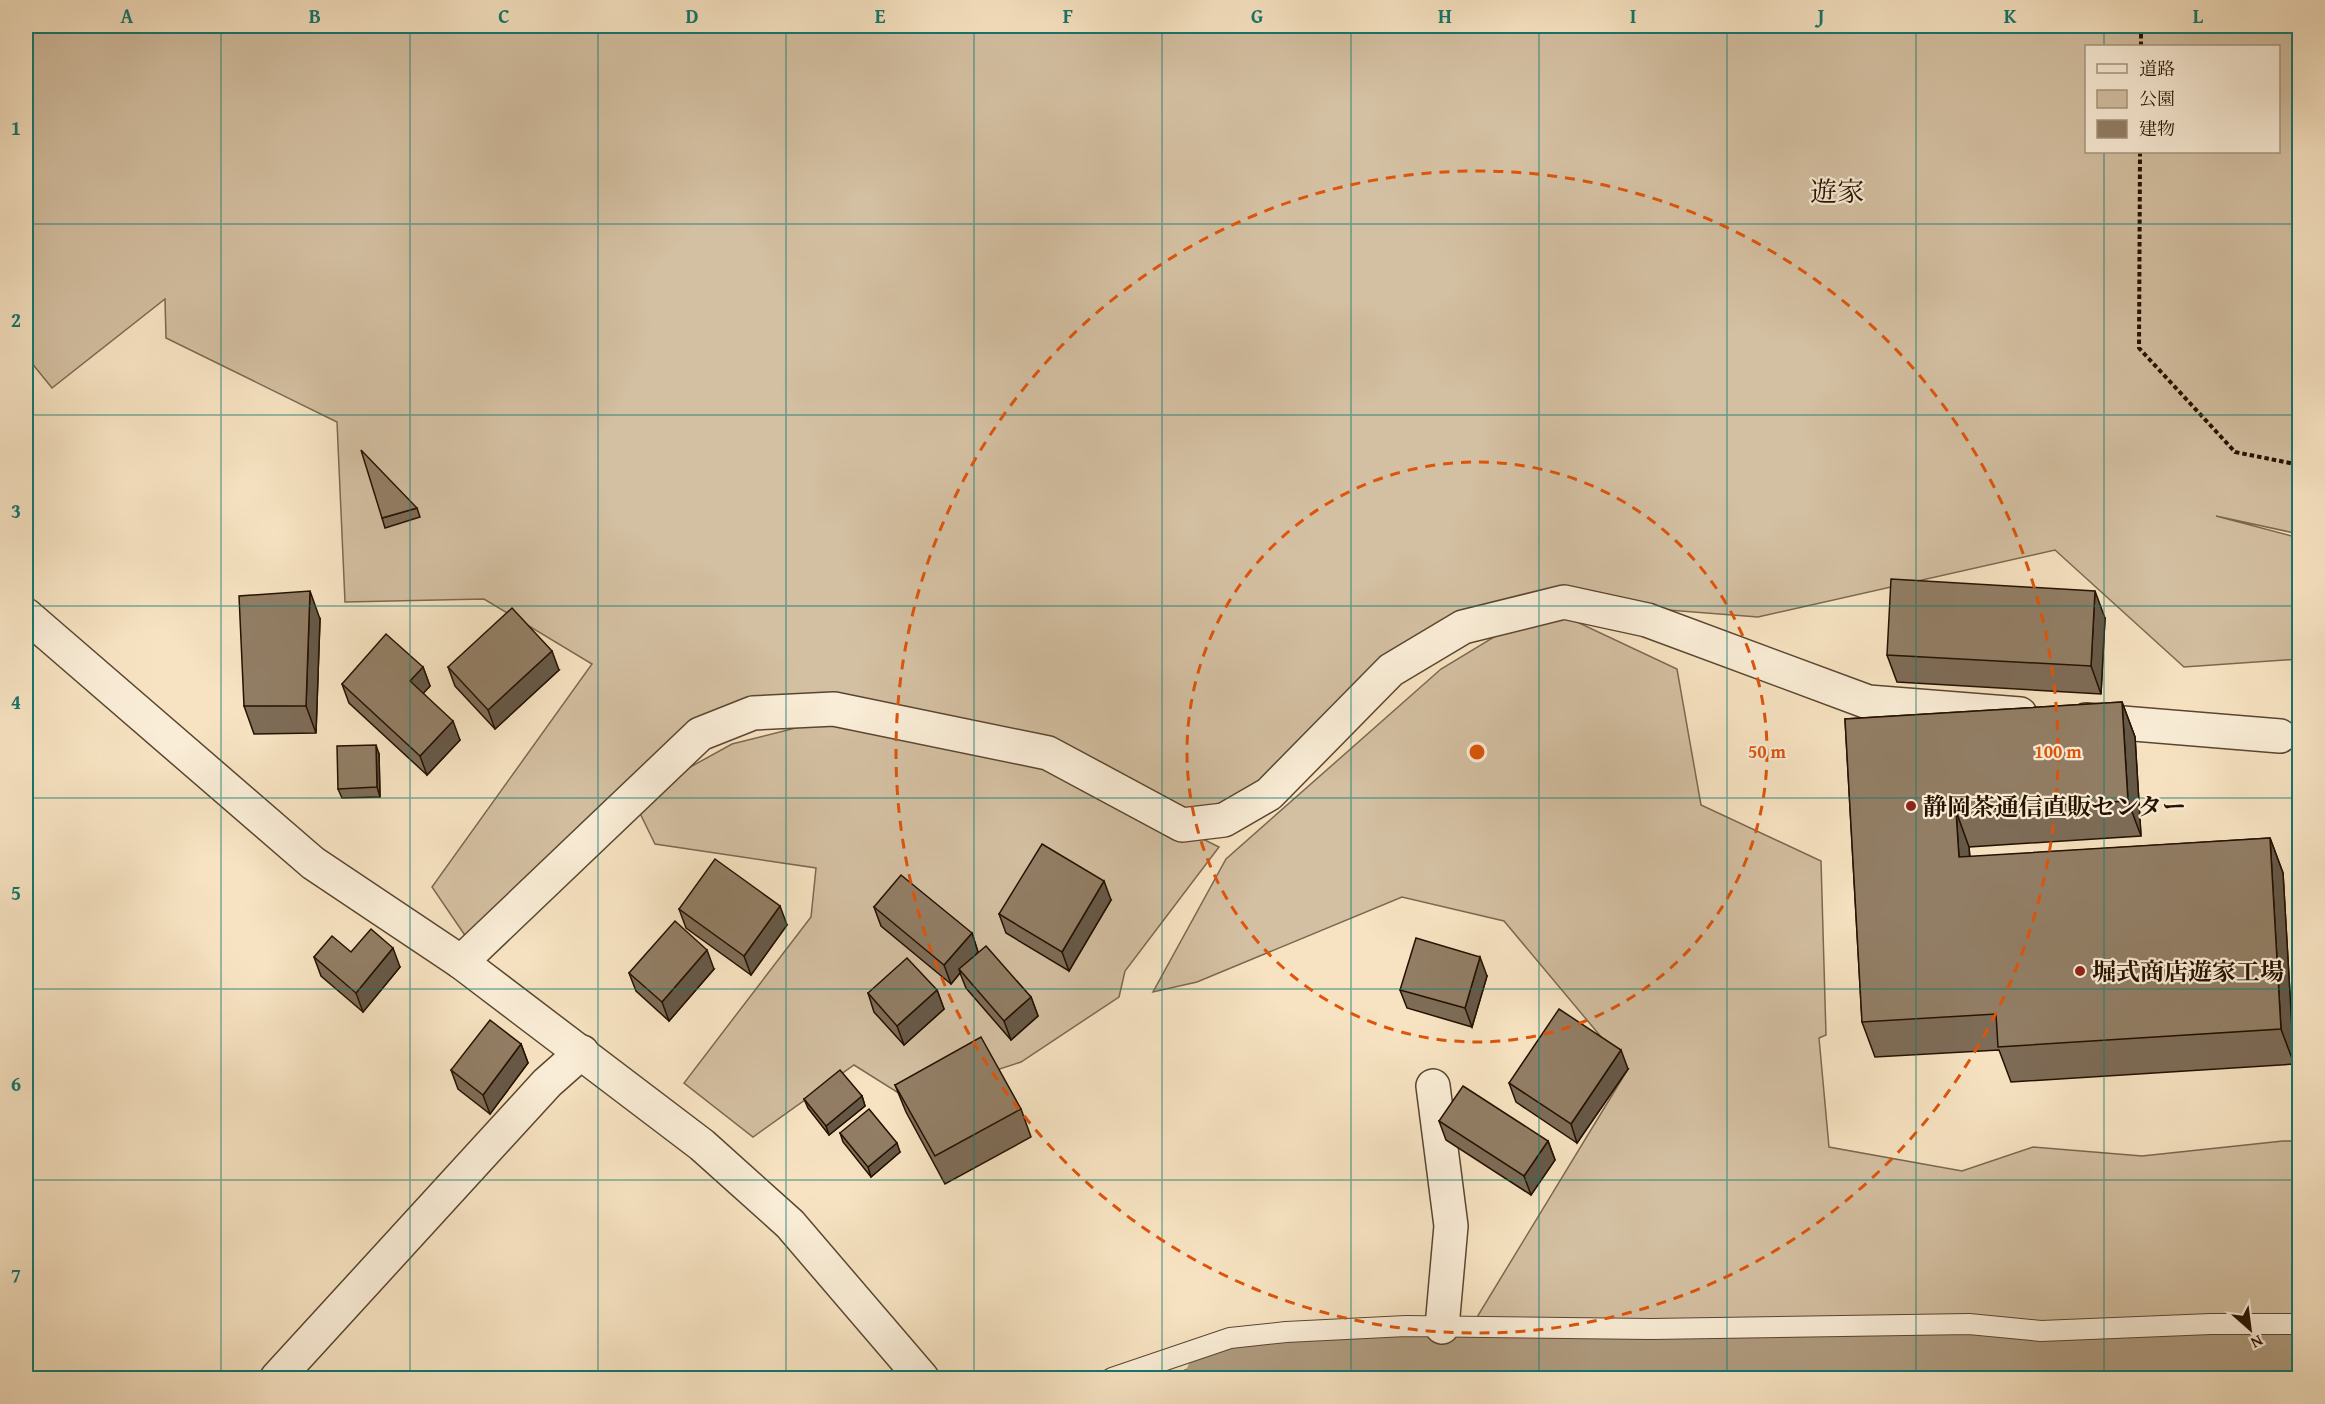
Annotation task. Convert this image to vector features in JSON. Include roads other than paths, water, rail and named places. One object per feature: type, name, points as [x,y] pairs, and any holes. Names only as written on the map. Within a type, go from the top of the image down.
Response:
[{"type":"street","points":[[461,962],[700,734],[753,713],[834,709],[1048,753],[1182,825],[1224,820],[1269,794],[1391,670],[1462,627],[1564,602],[1647,620],[1868,702],[2280,736]]},
{"type":"street","points":[[26,615],[313,863],[461,962],[702,1145],[790,1224],[922,1378]]},
{"type":"street","points":[[277,1378],[547,1083],[582,1052]]},
{"type":"street","points":[[1433,1086],[1451,1226],[1442,1327]]},
{"type":"lane","points":[[1112,1378],[1230,1338],[1286,1332],[1406,1326],[1651,1329],[1969,1324],[2041,1331],[2211,1324],[2300,1324]]},
{"type":"waterway","points":[[1220,1378],[1313,1367],[1709,1363],[2300,1365]]},
{"type":"place","name":"静岡茶通信直販センター","points":[[1911,806]]},
{"type":"place","name":"堀式商店遊家工場","points":[[2080,971]]},
{"type":"district","name":"遊家","points":[[1837,191]]}]
